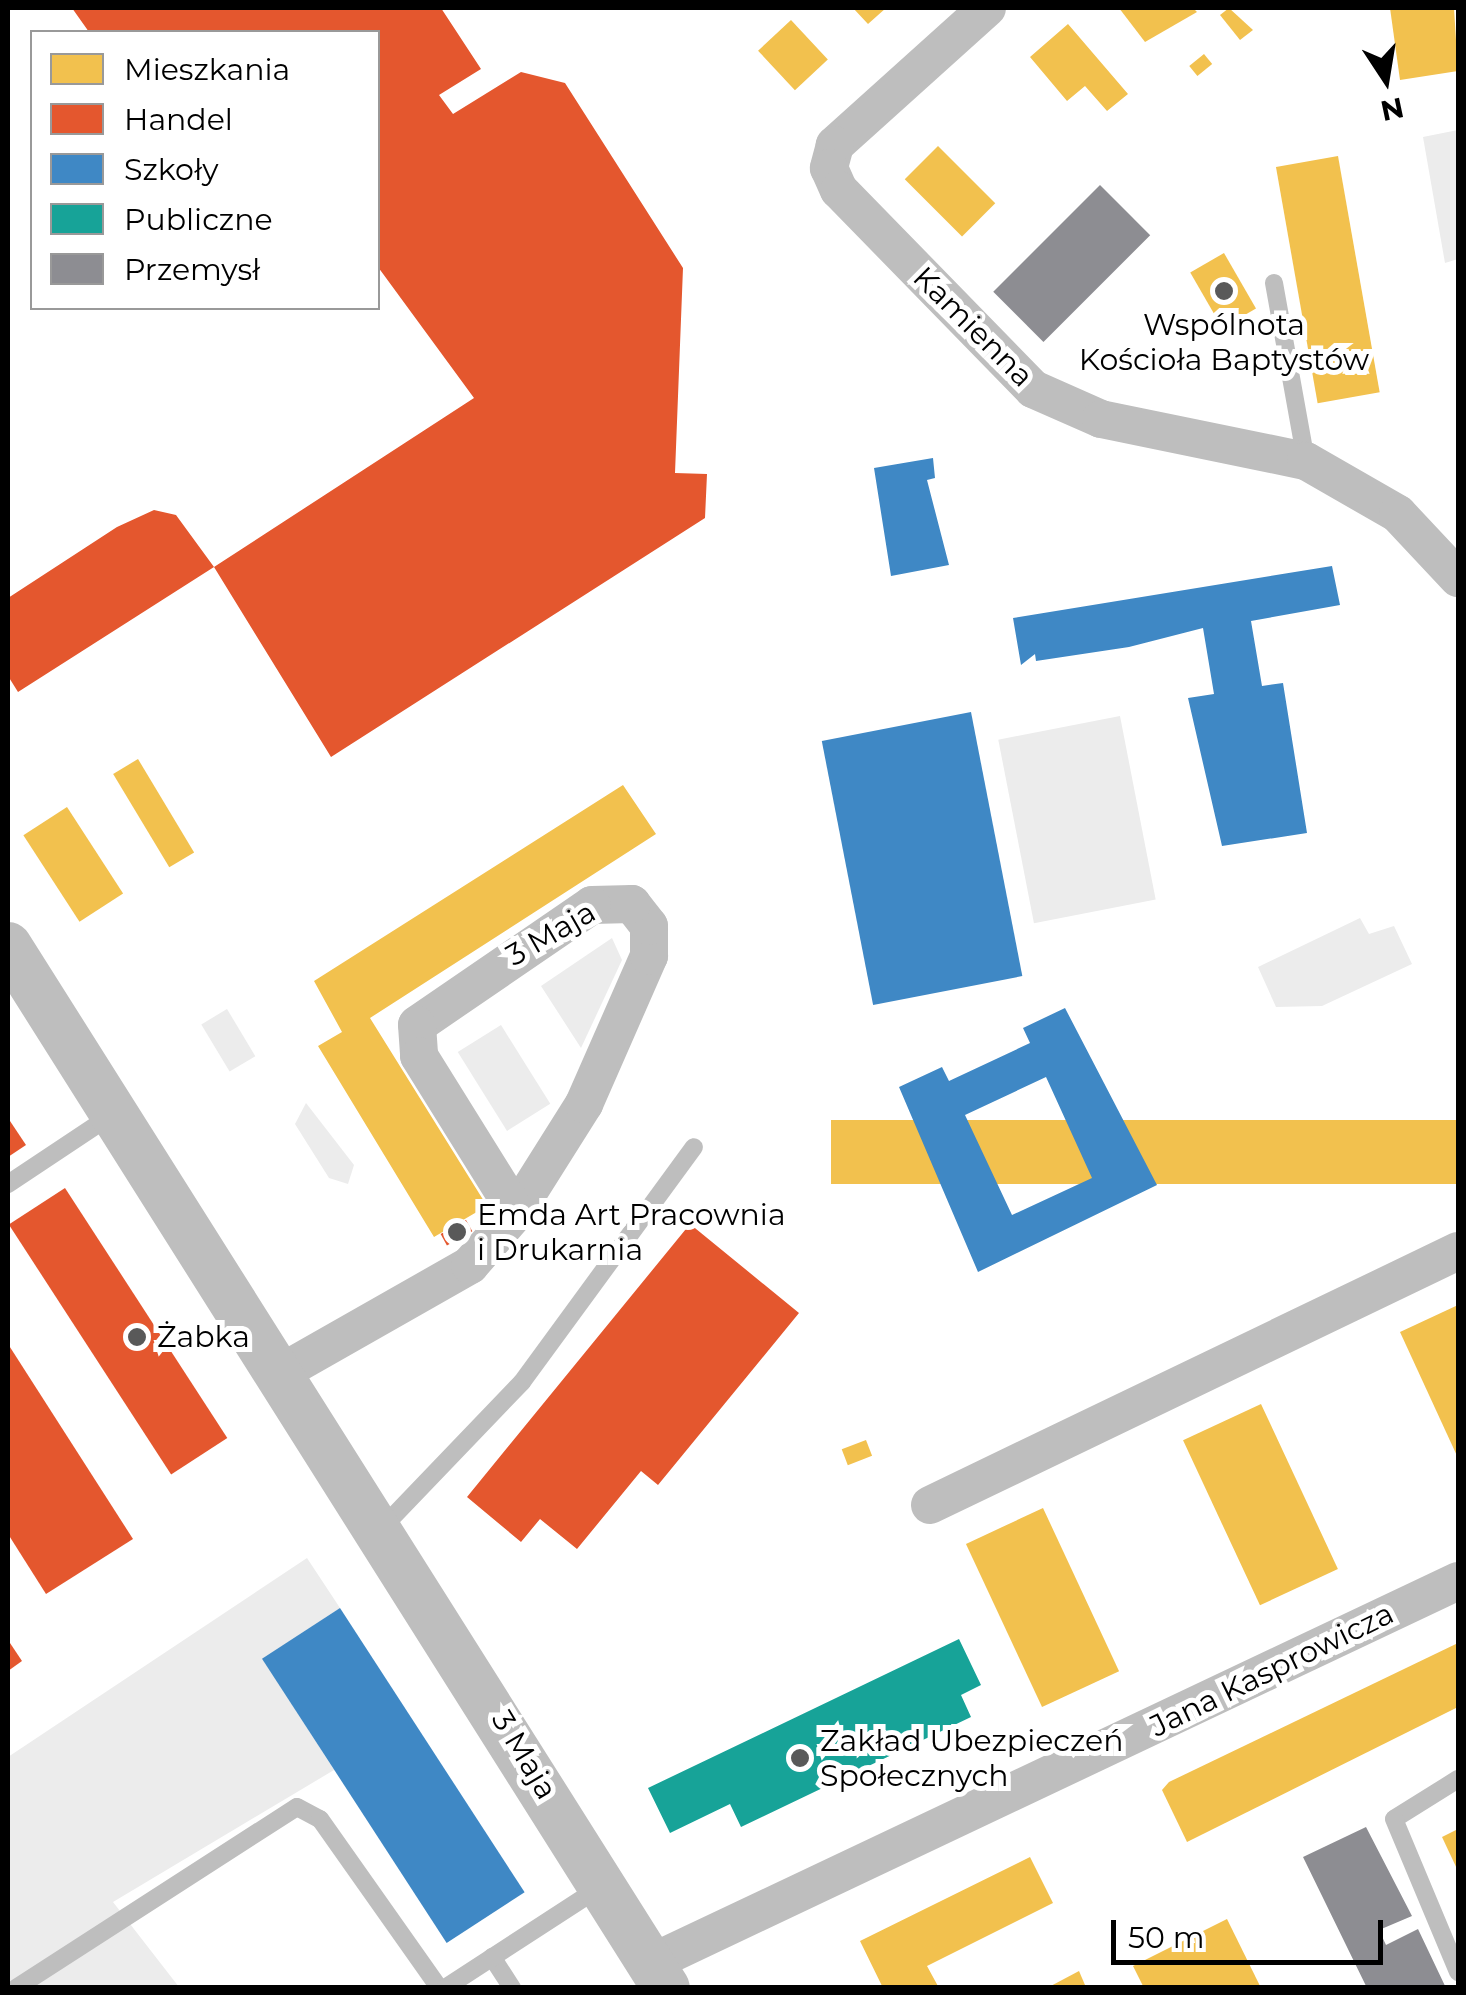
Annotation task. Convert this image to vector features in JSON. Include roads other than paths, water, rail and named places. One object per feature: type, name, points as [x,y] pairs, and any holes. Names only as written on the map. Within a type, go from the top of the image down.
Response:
[{"type":"street","name":"Kamienna","points":[[987,8],[835,145],[828,168],[839,190],[1051,399],[1101,419],[1306,461],[1398,514],[1458,578]]},
{"type":"street","name":"3 Maja","points":[[282,1372],[470,1265],[516,1212],[584,1104],[648,956],[649,926],[632,904],[592,905],[417,1025],[419,1056],[516,1212]]},
{"type":"street","name":"3 Maja","points":[[8,946],[382,1528],[658,1975]]},
{"type":"street","points":[[930,1505],[1458,1250]]},
{"type":"street","name":"Jana Kasprowicza","points":[[658,1975],[1458,1581]]},
{"type":"lane","points":[[1274,283],[1306,461]]},
{"type":"lane","points":[[8,1184],[115,1114]]},
{"type":"lane","points":[[382,1528],[522,1382],[694,1147]]},
{"type":"lane","points":[[1458,1779],[1394,1819],[1458,1972]]},
{"type":"lane","points":[[16,1988],[297,1807],[320,1818],[442,1988],[602,1886]]},
{"type":"lane","points":[[492,1957],[512,1988]]},
{"type":"place","name":"Wspólnota Kościoła Baptystów","points":[[1224,291]]},
{"type":"place","name":"Emda Art Pracownia i Drukarnia","points":[[457,1232]]},
{"type":"place","name":"Żabka","points":[[137,1337]]},
{"type":"place","name":"Zakład Ubezpieczeń Społecznych","points":[[800,1758]]}]
